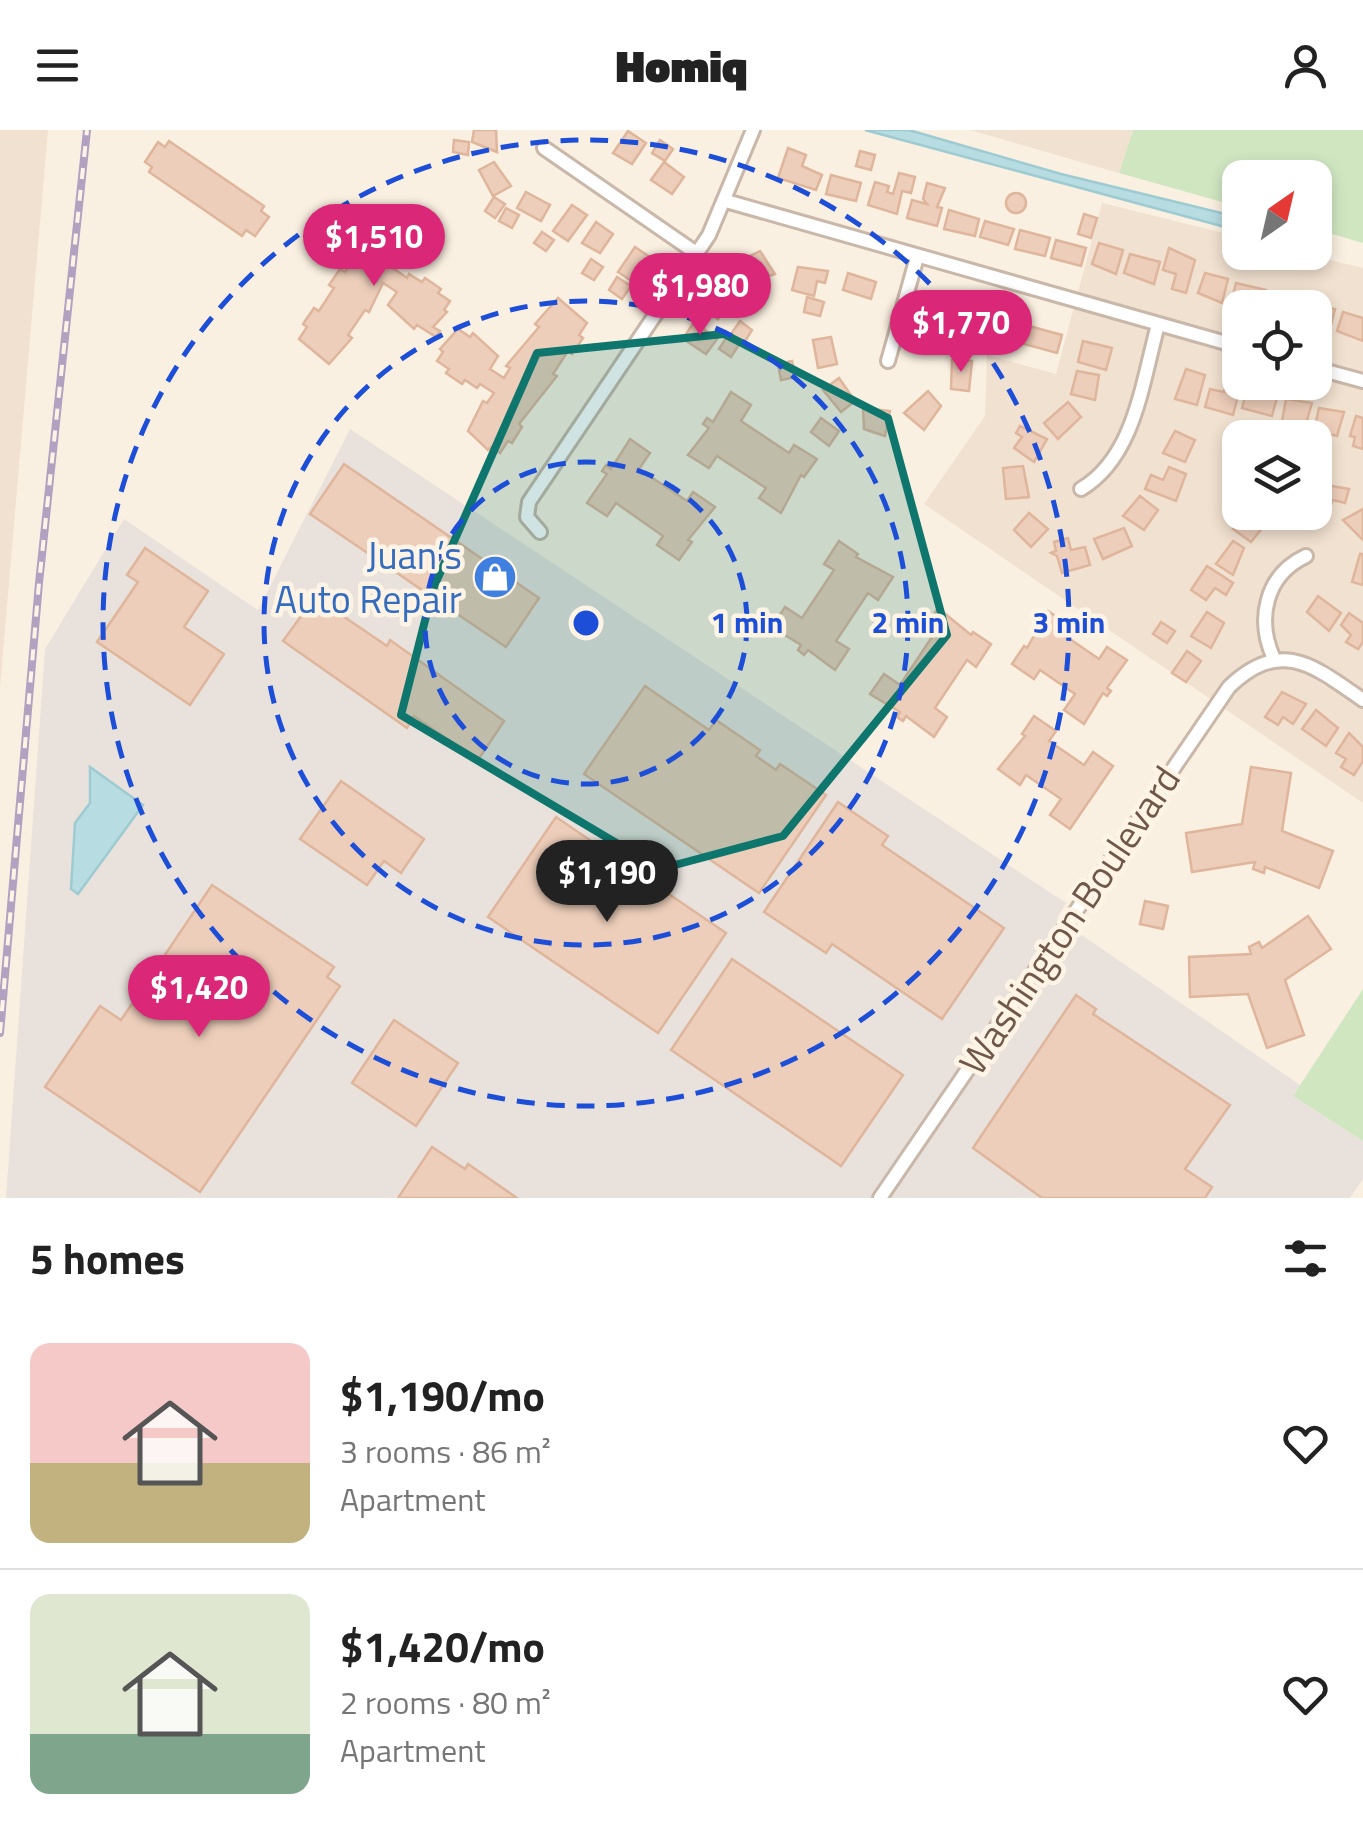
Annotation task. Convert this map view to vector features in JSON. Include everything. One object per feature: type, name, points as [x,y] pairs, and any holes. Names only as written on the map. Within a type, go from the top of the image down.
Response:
[{"type":"street","points":[[540,532],[527,517],[530,502],[696,253],[726,202],[753,130]]},
{"type":"street","points":[[544,148],[696,253]]},
{"type":"street","points":[[726,202],[1222,342]]},
{"type":"street","points":[[888,361],[917,257]]},
{"type":"street","points":[[1080,489],[1101,477],[1124,442],[1158,325]]},
{"type":"street","points":[[1332,373],[1363,381]]},
{"type":"street","points":[[1306,556],[1285,568],[1266,604],[1264,624],[1274,659],[1298,661],[1318,670],[1363,700]]},
{"type":"street","name":"Washington Boulevard","points":[[880,1198],[1229,687],[1274,659]]},
{"type":"highlighted area","points":[[724,334],[888,418],[947,635],[783,836],[660,869],[401,715],[433,589],[537,353]]},
{"type":"shaded area","points":[[0,130],[48,130],[0,687]]},
{"type":"shaded area","points":[[970,130],[1133,130],[1119,173]]},
{"type":"shaded area","points":[[1102,203],[1222,233],[1222,270],[1332,270],[1332,260],[1363,268],[1363,803],[924,504],[985,416],[987,355],[1056,374]]},
{"type":"shaded area","points":[[350,429],[1066,903],[1057,918],[1300,1085],[1293,1096],[1363,1141],[1363,1179],[1350,1198],[6,1198],[45,649],[124,519],[258,610]]},
{"type":"green space","points":[[1133,130],[1363,130],[1363,243],[1332,234],[1332,160],[1222,160],[1222,202],[1119,173]]},
{"type":"green space","points":[[1363,989],[1363,1141],[1293,1096]]},
{"type":"water","points":[[865,130],[909,130],[1061,174],[1222,213],[1222,226]]},
{"type":"water","points":[[90,767],[143,805],[78,894],[71,889],[75,823],[90,803]]},
{"type":"building","points":[[474,130],[496,130],[497,152],[472,142]]},
{"type":"building","points":[[628,131],[646,143],[632,164],[613,153]]},
{"type":"building","points":[[454,140],[469,142],[468,155],[453,152]]},
{"type":"building","points":[[660,140],[673,149],[665,161],[652,153]]},
{"type":"building","points":[[169,141],[264,206],[261,211],[269,217],[255,236],[246,230],[242,236],[149,172],[152,167],[145,162],[158,142],[165,147]]},
{"type":"building","points":[[788,148],[806,155],[802,166],[822,175],[816,190],[778,178]]},
{"type":"building","points":[[860,151],[875,155],[871,170],[856,166]]},
{"type":"building","points":[[494,162],[511,186],[493,196],[479,170]]},
{"type":"building","points":[[664,162],[684,177],[672,194],[651,180]]},
{"type":"building","points":[[899,173],[915,177],[911,193],[902,191],[897,214],[868,205],[875,182],[889,186],[887,192],[893,194]]},
{"type":"building","points":[[831,175],[861,183],[856,201],[826,194]]},
{"type":"building","points":[[927,183],[945,188],[937,207],[942,208],[937,226],[907,218],[912,200],[927,204],[923,199]]},
{"type":"building","points":[[526,192],[550,205],[541,221],[517,208]]},
{"type":"building","points":[[1016,193],[1026,203],[1016,213],[1006,203]]},
{"type":"building","points":[[494,197],[505,204],[495,218],[485,211]]},
{"type":"building","points":[[572,205],[587,215],[568,241],[553,231]]},
{"type":"building","points":[[506,208],[519,215],[512,228],[499,221]]},
{"type":"building","points":[[387,209],[412,220],[410,224],[419,230],[411,242],[415,245],[393,268],[407,278],[409,274],[422,282],[425,278],[450,301],[444,310],[447,312],[433,327],[440,331],[436,337],[417,325],[414,329],[388,305],[397,292],[383,283],[369,312],[365,310],[348,335],[352,338],[329,364],[299,339],[307,327],[303,324],[314,308],[319,311],[334,288],[329,285],[340,269],[345,272],[368,237],[364,234]]},
{"type":"building","points":[[949,210],[979,219],[975,236],[944,229]]},
{"type":"building","points":[[1084,214],[1097,218],[1091,238],[1078,234]]},
{"type":"building","points":[[985,221],[1014,229],[1008,245],[980,237]]},
{"type":"building","points":[[596,222],[613,234],[600,253],[582,243]]},
{"type":"building","points":[[1020,230],[1050,238],[1045,256],[1015,249]]},
{"type":"building","points":[[542,232],[554,240],[546,251],[534,243]]},
{"type":"building","points":[[1056,240],[1086,248],[1081,266],[1051,258]]},
{"type":"building","points":[[1099,243],[1123,250],[1116,274],[1092,264]]},
{"type":"building","points":[[635,247],[650,257],[633,282],[618,272]]},
{"type":"building","points":[[1169,248],[1195,260],[1186,293],[1172,289],[1176,274],[1163,270]]},
{"type":"building","points":[[760,251],[775,274],[753,281],[747,272],[729,283],[722,270]]},
{"type":"building","points":[[1130,254],[1160,262],[1154,284],[1124,273]]},
{"type":"building","points":[[591,259],[603,267],[594,280],[582,273]]},
{"type":"building","points":[[798,267],[828,271],[825,283],[817,281],[814,296],[792,290]]},
{"type":"building","points":[[848,273],[876,282],[871,299],[843,290]]},
{"type":"building","points":[[1205,273],[1228,279],[1222,290],[1222,303],[1198,293]]},
{"type":"building","points":[[617,277],[631,286],[622,299],[609,290]]},
{"type":"building","points":[[1236,283],[1266,290],[1234,290]]},
{"type":"building","points":[[717,287],[733,297],[718,319],[702,309]]},
{"type":"building","points":[[807,297],[824,302],[820,316],[804,312]]},
{"type":"building","points":[[558,298],[587,323],[579,335],[583,338],[572,354],[568,351],[553,374],[557,376],[519,424],[522,427],[512,443],[508,441],[500,453],[491,447],[488,450],[468,431],[483,401],[487,403],[494,393],[480,384],[477,388],[465,380],[462,384],[446,373],[449,369],[437,361],[443,352],[440,349],[458,329],[470,337],[473,333],[498,356],[490,369],[504,378],[510,368],[506,366]]},
{"type":"building","points":[[939,300],[957,305],[948,334],[931,329]]},
{"type":"building","points":[[1343,312],[1363,318],[1363,341],[1337,331]]},
{"type":"building","points":[[990,314],[1007,319],[1000,347],[982,342]]},
{"type":"building","points":[[740,321],[752,330],[744,343],[731,334]]},
{"type":"building","points":[[694,322],[717,339],[706,354],[683,339]]},
{"type":"building","points":[[970,322],[983,326],[979,341],[965,337]]},
{"type":"building","points":[[1018,323],[1062,335],[1057,353],[1013,341]]},
{"type":"building","points":[[728,335],[740,343],[731,357],[719,349]]},
{"type":"building","points":[[831,337],[837,364],[818,368],[813,340]]},
{"type":"building","points":[[1083,341],[1112,348],[1106,370],[1078,362]]},
{"type":"building","points":[[952,360],[972,361],[969,391],[951,389]]},
{"type":"building","points":[[792,361],[796,377],[781,380],[778,364]]},
{"type":"building","points":[[1186,369],[1205,375],[1197,405],[1175,399]]},
{"type":"building","points":[[1077,371],[1099,375],[1095,400],[1071,394]]},
{"type":"building","points":[[839,378],[855,401],[841,412],[823,390]]},
{"type":"building","points":[[1210,389],[1222,392],[1222,400],[1237,400],[1233,415],[1205,407]]},
{"type":"building","points":[[928,391],[941,406],[924,430],[904,413]]},
{"type":"building","points":[[731,392],[751,405],[741,421],[789,453],[794,445],[817,459],[804,477],[801,475],[781,513],[759,498],[766,488],[717,456],[709,468],[688,455],[709,428],[703,424],[707,418],[713,422]]},
{"type":"building","points":[[1244,400],[1276,400],[1272,416],[1242,408]]},
{"type":"building","points":[[1286,400],[1312,403],[1307,420],[1282,420]]},
{"type":"building","points":[[1068,402],[1081,417],[1058,439],[1044,423]]},
{"type":"building","points":[[863,408],[890,411],[885,436],[864,429]]},
{"type":"building","points":[[1319,408],[1344,412],[1337,436],[1332,435],[1332,420],[1316,420]]},
{"type":"building","points":[[1356,416],[1363,418],[1363,449],[1353,446],[1355,437],[1350,436]]},
{"type":"building","points":[[821,418],[839,431],[829,446],[811,432]]},
{"type":"building","points":[[1020,426],[1047,439],[1034,462],[1014,448],[1022,437],[1016,433]]},
{"type":"building","points":[[1175,431],[1195,440],[1185,462],[1163,453]]},
{"type":"building","points":[[630,439],[650,453],[639,469],[687,501],[693,492],[715,507],[688,540],[692,542],[679,560],[657,545],[663,536],[616,503],[607,516],[587,503],[607,474],[602,471],[606,465],[611,469]]},
{"type":"building","points":[[344,464],[539,598],[506,647],[310,514]]},
{"type":"building","points":[[1023,466],[1029,497],[1006,499],[1003,468]]},
{"type":"building","points":[[1169,467],[1186,474],[1176,501],[1145,489],[1151,475],[1163,480]]},
{"type":"building","points":[[1332,486],[1349,489],[1345,503],[1333,500]]},
{"type":"building","points":[[1140,496],[1158,510],[1144,530],[1123,516]]},
{"type":"building","points":[[1363,509],[1363,540],[1343,520]]},
{"type":"building","points":[[1029,513],[1048,529],[1031,547],[1014,530]]},
{"type":"building","points":[[1124,528],[1132,546],[1103,559],[1094,539]]},
{"type":"building","points":[[1234,530],[1261,530],[1251,542]]},
{"type":"building","points":[[1068,538],[1071,550],[1085,547],[1090,565],[1062,573],[1057,556],[1051,553],[1056,551],[1054,542]]},
{"type":"building","points":[[839,541],[858,554],[856,557],[893,577],[878,600],[868,593],[836,641],[849,649],[835,670],[808,650],[804,655],[798,650],[801,645],[772,627],[785,607],[802,618],[834,570],[824,564]]},
{"type":"building","points":[[1233,541],[1244,548],[1233,575],[1216,564]]},
{"type":"building","points":[[145,548],[208,591],[184,627],[224,654],[190,705],[97,642],[138,582],[127,575]]},
{"type":"building","points":[[1363,554],[1363,585],[1352,582]]},
{"type":"building","points":[[1207,566],[1233,583],[1226,595],[1215,588],[1206,600],[1191,590]]},
{"type":"building","points":[[1318,596],[1341,613],[1329,631],[1307,612]]},
{"type":"building","points":[[315,597],[387,646],[390,640],[504,721],[478,760],[414,716],[407,728],[283,641]]},
{"type":"building","points":[[938,608],[971,635],[973,632],[991,644],[976,667],[967,660],[935,708],[947,717],[934,737],[906,716],[903,721],[897,717],[900,712],[870,694],[884,674],[900,685],[932,637],[923,631]]},
{"type":"building","points":[[1048,611],[1070,626],[1064,635],[1099,659],[1107,647],[1127,660],[1107,688],[1111,691],[1107,696],[1103,693],[1084,724],[1064,710],[1075,694],[1040,670],[1034,679],[1012,664],[1024,646],[1027,648]]},
{"type":"building","points":[[1207,612],[1224,623],[1211,648],[1191,636]]},
{"type":"building","points":[[1349,613],[1363,623],[1363,642],[1358,649],[1346,642],[1351,635],[1341,625]]},
{"type":"building","points":[[1161,622],[1175,631],[1167,643],[1153,634]]},
{"type":"building","points":[[1187,651],[1201,661],[1186,682],[1172,673]]},
{"type":"building","points":[[645,686],[709,730],[716,720],[760,750],[756,756],[776,770],[780,764],[826,795],[759,893],[584,774]]},
{"type":"building","points":[[1282,692],[1306,704],[1293,724],[1283,717],[1278,725],[1265,717]]},
{"type":"building","points":[[1316,710],[1338,728],[1326,746],[1302,729]]},
{"type":"building","points":[[1034,716],[1056,731],[1049,741],[1084,765],[1093,752],[1113,766],[1070,829],[1050,815],[1061,799],[1026,775],[1020,785],[998,769],[1025,736],[1022,734]]},
{"type":"building","points":[[1349,733],[1363,747],[1363,761],[1354,775],[1341,767],[1346,759],[1336,753]]},
{"type":"building","points":[[1251,767],[1291,773],[1282,831],[1333,851],[1319,888],[1265,867],[1264,873],[1253,869],[1255,862],[1192,872],[1186,833],[1242,824]]},
{"type":"building","points":[[341,781],[424,839],[401,873],[384,861],[367,885],[300,839]]},
{"type":"building","points":[[838,802],[888,836],[882,845],[1004,928],[942,1019],[832,944],[826,953],[764,912]]},
{"type":"building","points":[[556,817],[726,933],[658,1033],[488,917]]},
{"type":"building","points":[[212,885],[334,967],[327,977],[340,986],[200,1192],[45,1087],[100,1006],[121,1020]]},
{"type":"building","points":[[1145,901],[1168,906],[1163,929],[1140,924]]},
{"type":"building","points":[[1308,916],[1331,949],[1285,980],[1304,1035],[1267,1048],[1248,994],[1190,997],[1189,957],[1251,954],[1249,947],[1259,942],[1262,948]]},
{"type":"building","points":[[732,959],[903,1075],[841,1166],[671,1050]]},
{"type":"building","points":[[1076,995],[1096,1009],[1093,1014],[1230,1105],[1185,1169],[1212,1187],[1205,1198],[1042,1198],[973,1148]]},
{"type":"building","points":[[394,1020],[458,1063],[416,1126],[352,1083]]},
{"type":"building","points":[[432,1147],[465,1169],[468,1164],[517,1198],[398,1198]]},
{"type":"railway","points":[[0,1033],[39,583],[87,130]]},
{"type":"place","name":"Juan’s Auto Repair","points":[[495,577]]}]
